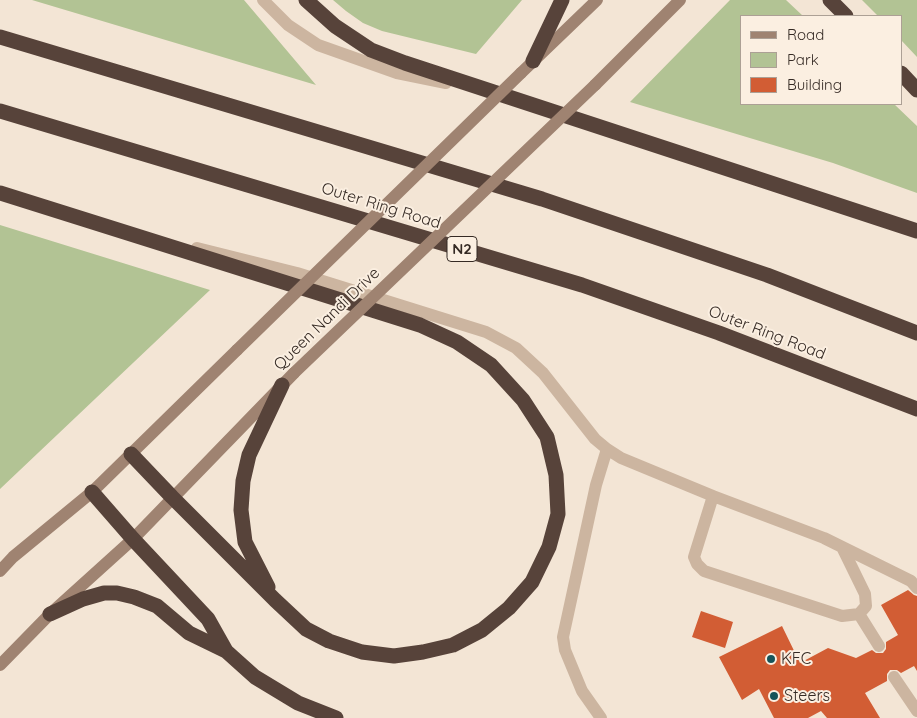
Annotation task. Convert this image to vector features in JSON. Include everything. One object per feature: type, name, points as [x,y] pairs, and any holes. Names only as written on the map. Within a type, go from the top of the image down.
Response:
[{"type":"highway","points":[[306,0],[336,26],[371,50],[917,231]]},
{"type":"highway","points":[[533,62],[562,0]]},
{"type":"highway","points":[[830,0],[845,15]]},
{"type":"highway","points":[[0,38],[551,202],[767,275],[917,333]]},
{"type":"highway","points":[[902,74],[917,90]]},
{"type":"highway","name":"Outer Ring Road","points":[[0,111],[582,285],[719,334],[917,409]]},
{"type":"highway","points":[[0,193],[420,325],[457,342],[491,365],[523,400],[547,437],[556,475],[558,514],[549,548],[532,582],[509,608],[482,630],[453,645],[423,652],[394,656],[362,652],[329,641],[306,628],[172,498],[131,454]]},
{"type":"highway","points":[[275,600],[245,542],[241,510],[243,481],[248,455],[282,385]]},
{"type":"highway","points":[[92,492],[208,619],[226,651]]},
{"type":"highway","points":[[50,614],[82,599],[104,593],[117,593],[134,597],[157,606],[189,633],[226,651],[255,677],[291,699],[336,718]]},
{"type":"main road","points":[[0,571],[13,557],[92,492],[597,0]]},
{"type":"main road","name":"Queen Nandi Drive","points":[[0,665],[50,614],[133,539],[294,373],[595,85],[680,0]]},
{"type":"lane","points":[[263,0],[288,25],[318,45],[398,72],[493,92]]},
{"type":"lane","points":[[94,222],[297,273],[486,332],[516,348],[543,373],[606,449],[622,458],[712,496],[799,527],[911,581],[917,588]]},
{"type":"lane","points":[[601,718],[582,691],[565,650],[563,637],[596,485],[606,449]]},
{"type":"lane","points":[[712,496],[695,550],[694,561],[699,568],[722,578],[842,616],[859,614],[866,606],[865,594],[842,547]]},
{"type":"lane","points":[[859,614],[879,646]]},
{"type":"lane","points":[[894,677],[917,711]]},
{"type":"green space","points":[[32,0],[244,0],[316,85]]},
{"type":"green space","points":[[333,0],[522,0],[476,54],[382,31],[363,23]]},
{"type":"green space","points":[[730,0],[786,0],[802,15],[740,15],[740,105],[895,105],[917,126],[917,193],[833,163],[630,102]]},
{"type":"green space","points":[[862,0],[917,0],[917,57],[902,41],[902,15],[877,15]]},
{"type":"green space","points":[[0,225],[210,290],[0,489]]},
{"type":"building","points":[[908,590],[917,596],[917,671],[914,666],[901,673],[897,670],[890,670],[887,674],[887,681],[865,693],[880,718],[827,718],[821,711],[808,718],[774,718],[759,689],[742,700],[719,657],[782,626],[800,663],[828,648],[856,658],[872,650],[876,653],[883,653],[886,649],[886,642],[898,635],[881,605]]},
{"type":"building","points":[[701,611],[733,622],[725,648],[692,637]]},
{"type":"place","name":"KFC","points":[[771,659]]},
{"type":"place","name":"Steers","points":[[774,696]]}]
